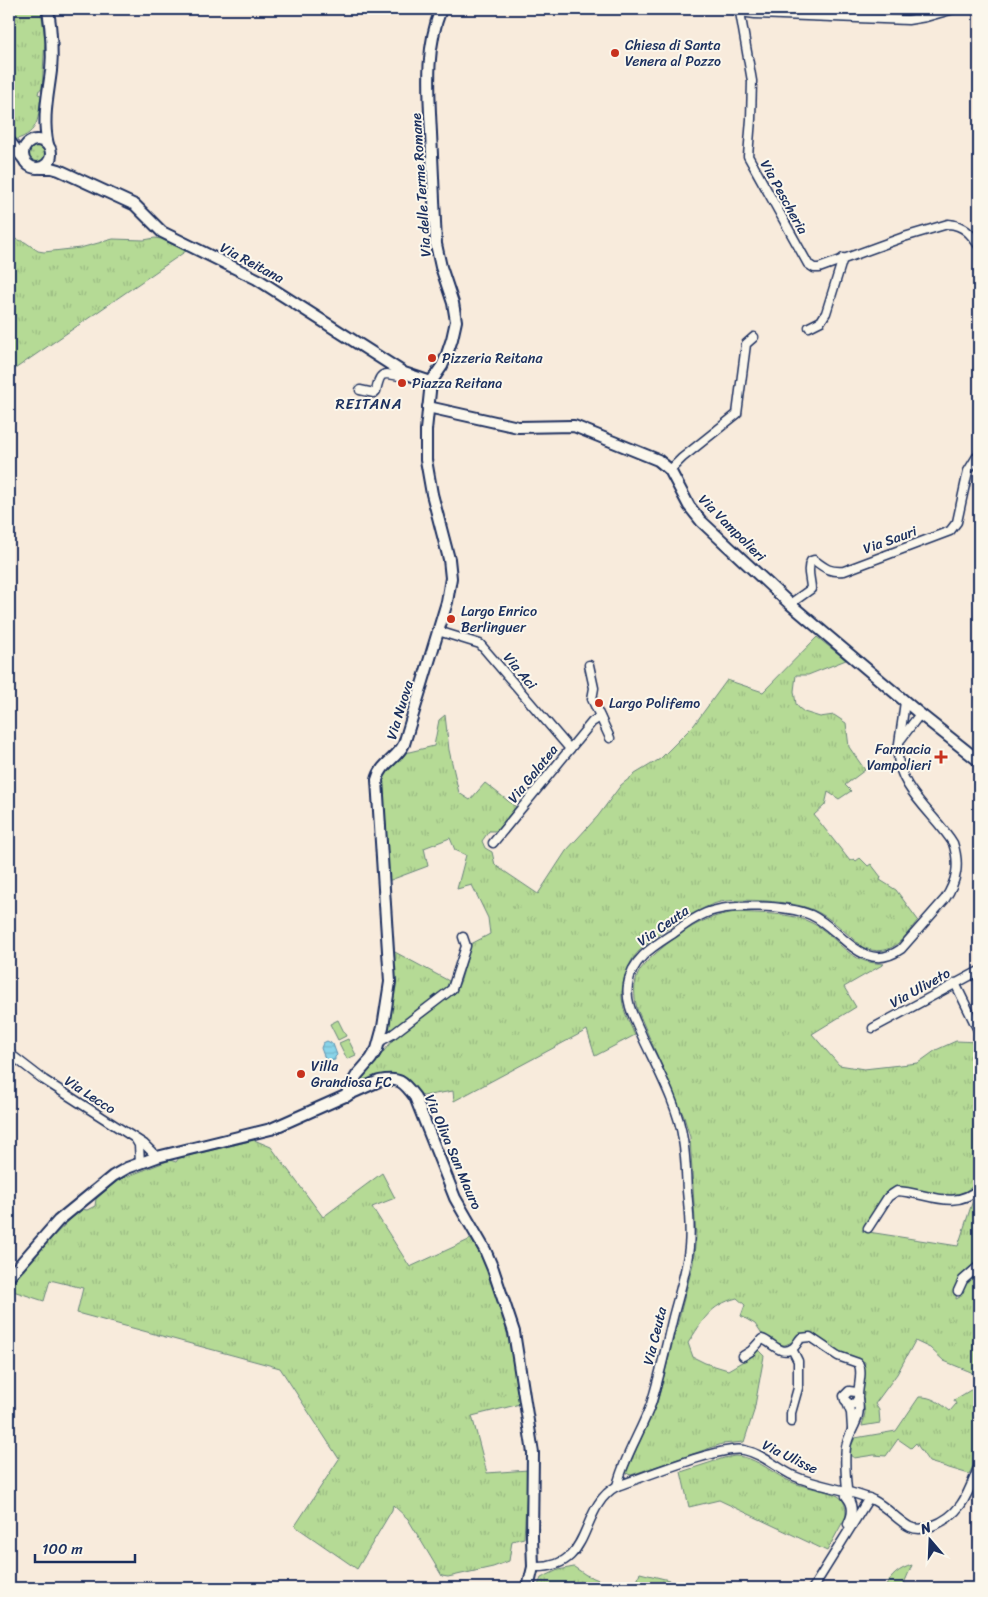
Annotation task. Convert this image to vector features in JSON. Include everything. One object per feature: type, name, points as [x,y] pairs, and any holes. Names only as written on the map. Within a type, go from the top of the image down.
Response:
[{"type":"street","points":[[23,158],[23,150],[40,128],[45,114],[52,46],[48,9]]},
{"type":"street","name":"Via delle Terme Romane","points":[[431,382],[446,357],[456,321],[453,303],[441,267],[436,244],[428,81],[432,40],[441,9]]},
{"type":"street","points":[[737,10],[755,14],[908,20],[954,9]]},
{"type":"street","name":"Via Pescheria","points":[[737,10],[752,81],[752,119],[748,149],[750,162],[808,264],[818,268],[948,224],[955,224],[967,230],[979,246]]},
{"type":"street","points":[[9,141],[28,165],[41,168],[48,163],[49,148],[45,114]]},
{"type":"street","points":[[9,141],[20,144],[40,140],[49,148],[59,170]]},
{"type":"street","name":"Via Reitana","points":[[41,168],[59,170],[135,205],[162,232],[257,279],[404,373],[431,382]]},
{"type":"street","points":[[809,327],[821,321],[826,313],[843,258]]},
{"type":"street","points":[[428,407],[518,427],[574,426],[658,460],[670,470],[682,458],[737,414],[746,344],[754,337]]},
{"type":"street","points":[[360,390],[374,393],[379,378],[383,374],[399,376],[404,373]]},
{"type":"street","name":"Via Nuova","points":[[347,1096],[352,1083],[371,1059],[379,1042],[390,982],[376,780],[382,768],[401,751],[404,744],[416,709],[446,602],[451,572],[428,474],[426,444],[431,382]]},
{"type":"street","name":"Via Sauri","points":[[790,604],[810,589],[808,574],[811,561],[814,560],[822,567],[830,570],[844,571],[950,531],[957,522],[961,512],[968,471],[979,453]]},
{"type":"street","name":"Via Vampolieri","points":[[670,470],[685,500],[694,513],[790,604],[920,714],[979,761]]},
{"type":"street","name":"Via Aci","points":[[438,631],[480,644],[570,749]]},
{"type":"street","points":[[589,665],[594,688],[592,699],[610,738]]},
{"type":"street","name":"Via Ceuta","points":[[617,1486],[621,1471],[651,1403],[687,1263],[690,1237],[682,1134],[674,1109],[631,1011],[627,992],[630,974],[640,958],[648,950],[691,920],[713,910],[732,906],[787,909],[808,914],[828,926],[860,953],[869,956],[885,957],[901,948],[951,890],[957,873],[956,853],[949,836],[908,786],[899,760],[905,701]]},
{"type":"street","points":[[900,741],[920,714]]},
{"type":"street","name":"Via Galatea","points":[[493,842],[592,722],[600,717]]},
{"type":"street","points":[[379,1042],[393,1034],[452,990],[466,946],[464,937]]},
{"type":"street","name":"Via Uliveto","points":[[873,1028],[979,971]]},
{"type":"street","points":[[955,983],[979,1032]]},
{"type":"street","name":"Via Lecco","points":[[9,1052],[44,1080],[135,1138],[157,1157]]},
{"type":"street","name":"Via Oliva San Mauro","points":[[9,1276],[58,1221],[113,1176],[127,1168],[157,1157],[271,1129],[379,1081],[396,1080],[406,1085],[421,1109],[455,1198],[494,1268],[514,1332],[532,1440],[533,1567],[528,1588]]},
{"type":"street","points":[[135,1138],[140,1145],[140,1163]]},
{"type":"street","points":[[868,1228],[888,1197],[897,1191],[937,1199],[953,1200],[973,1194],[979,1188]]},
{"type":"street","points":[[958,1291],[963,1280],[979,1266]]},
{"type":"street","points":[[743,1356],[752,1351],[762,1339],[775,1348],[787,1351],[792,1349],[801,1338],[810,1337],[838,1356],[858,1363],[861,1366],[858,1397],[860,1413],[852,1429],[846,1454],[848,1495],[852,1512]]},
{"type":"street","points":[[791,1422],[791,1413],[798,1388],[798,1361],[792,1349]]},
{"type":"street","points":[[852,1429],[852,1413],[844,1396],[860,1376]]},
{"type":"street","points":[[849,1391],[856,1392],[858,1397]]},
{"type":"street","points":[[847,1403],[854,1404],[858,1397]]},
{"type":"street","name":"Via Ulisse","points":[[533,1567],[555,1565],[569,1558],[576,1550],[602,1498],[608,1491],[617,1486],[711,1454],[734,1449],[743,1449],[755,1453],[795,1476],[836,1489],[848,1495],[861,1495],[869,1498],[886,1507],[910,1527],[925,1529],[947,1519],[956,1512],[964,1502],[979,1466]]},
{"type":"street","points":[[843,1538],[854,1500],[861,1495]]},
{"type":"street","points":[[813,1588],[869,1498]]},
{"type":"green space","points":[[9,9],[41,9],[45,39],[42,90],[39,90],[38,94],[41,95],[38,117],[29,133],[15,140],[9,137]]},
{"type":"green space","points":[[827,9],[938,9],[911,16]]},
{"type":"green space","points":[[37,144],[44,147],[47,154],[44,161],[37,164],[30,161],[27,154],[30,147]]},
{"type":"green space","points":[[9,237],[25,242],[38,251],[44,252],[80,248],[113,239],[144,240],[155,238],[186,251],[9,373]]},
{"type":"green space","points":[[817,637],[846,660],[808,675],[796,675],[794,691],[796,704],[804,712],[820,717],[834,715],[846,723],[849,747],[865,770],[845,785],[851,791],[839,799],[828,792],[825,805],[814,815],[850,861],[854,859],[856,861],[860,858],[868,866],[871,864],[881,877],[880,880],[896,890],[918,920],[895,946],[881,951],[862,947],[832,921],[818,912],[802,906],[766,901],[741,900],[720,902],[700,910],[661,933],[634,957],[624,978],[622,998],[626,1015],[635,1035],[595,1056],[587,1030],[454,1101],[453,1091],[423,1096],[408,1081],[397,1075],[385,1076],[357,1085],[396,1036],[456,992],[471,944],[490,934],[488,918],[472,885],[457,889],[466,855],[455,850],[450,838],[424,848],[428,866],[388,881],[382,784],[386,773],[405,753],[434,746],[439,720],[445,715],[449,750],[459,793],[470,800],[485,783],[516,807],[496,831],[489,831],[482,841],[485,848],[492,852],[495,865],[538,894],[566,851],[598,816],[621,785],[660,759],[694,725],[727,680],[763,692]]},
{"type":"green space","points":[[736,912],[785,915],[804,919],[826,932],[844,949],[858,958],[867,962],[884,964],[844,987],[856,1007],[812,1034],[839,1065],[864,1069],[918,1063],[936,1050],[956,1041],[979,1042],[979,1183],[965,1193],[950,1196],[895,1187],[887,1191],[862,1231],[958,1246],[974,1197],[979,1190],[979,1262],[957,1286],[956,1299],[960,1297],[961,1288],[974,1273],[979,1279],[979,1381],[971,1372],[944,1361],[930,1348],[915,1341],[897,1374],[875,1404],[879,1410],[880,1423],[862,1426],[865,1413],[861,1390],[865,1362],[838,1352],[819,1338],[806,1334],[800,1334],[792,1342],[785,1345],[779,1345],[761,1333],[755,1324],[741,1316],[745,1305],[737,1298],[727,1301],[713,1310],[688,1343],[693,1357],[728,1370],[747,1359],[757,1349],[764,1356],[754,1411],[744,1442],[722,1444],[631,1475],[626,1472],[657,1403],[693,1264],[696,1237],[690,1137],[684,1117],[637,1009],[635,986],[639,972],[644,966],[675,938],[704,921]]},
{"type":"green space","points":[[393,951],[449,981],[446,989],[388,1032],[388,1010]]},
{"type":"green space","points":[[338,1020],[346,1036],[338,1040],[330,1024]]},
{"type":"green space","points":[[348,1039],[356,1055],[347,1059],[339,1043]]},
{"type":"green space","points":[[254,1140],[271,1147],[323,1217],[382,1173],[395,1198],[372,1207],[410,1267],[471,1239],[487,1267],[501,1308],[520,1404],[472,1416],[487,1473],[528,1470],[524,1538],[512,1541],[509,1561],[493,1567],[448,1577],[442,1576],[408,1519],[393,1505],[392,1510],[357,1569],[295,1526],[339,1459],[280,1368],[77,1313],[83,1288],[50,1280],[44,1301],[13,1291],[11,1285],[32,1257],[81,1209],[87,1210],[95,1206],[96,1199],[118,1180],[170,1160],[176,1162],[179,1158]]},
{"type":"green space","points":[[979,1385],[979,1455],[969,1474],[929,1462],[916,1443],[911,1448],[898,1439],[886,1456],[874,1455],[854,1458],[850,1455],[851,1446],[855,1438],[896,1431],[919,1397],[932,1399],[950,1411],[956,1404],[954,1400]]},
{"type":"green space","points":[[735,1456],[758,1463],[786,1480],[829,1492],[842,1500],[845,1504],[846,1516],[827,1551],[719,1500],[689,1507],[681,1472]]},
{"type":"green space","points":[[912,1565],[902,1588],[885,1588],[896,1573]]},
{"type":"green space","points":[[574,1567],[586,1575],[619,1588],[537,1588],[541,1578],[558,1570]]},
{"type":"green space","points":[[640,1573],[669,1580],[667,1588],[635,1588]]},
{"type":"water","points":[[327,1041],[333,1044],[337,1055],[335,1060],[325,1059],[321,1048],[323,1043]]},
{"type":"place","name":"Chiesa di Santa Venera al Pozzo","points":[[615,53]]},
{"type":"place","name":"Pizzeria Reitana","points":[[432,358]]},
{"type":"place","name":"Piazza Reitana","points":[[402,383]]},
{"type":"place","name":"Largo Enrico Berlinguer","points":[[451,619]]},
{"type":"place","name":"Largo Polifemo","points":[[599,703]]},
{"type":"place","name":"Farmacia Vampolieri","points":[[941,757]]},
{"type":"place","name":"Villa Grandiosa FC","points":[[301,1074]]},
{"type":"district","name":"REITANA","points":[[369,404]]}]
